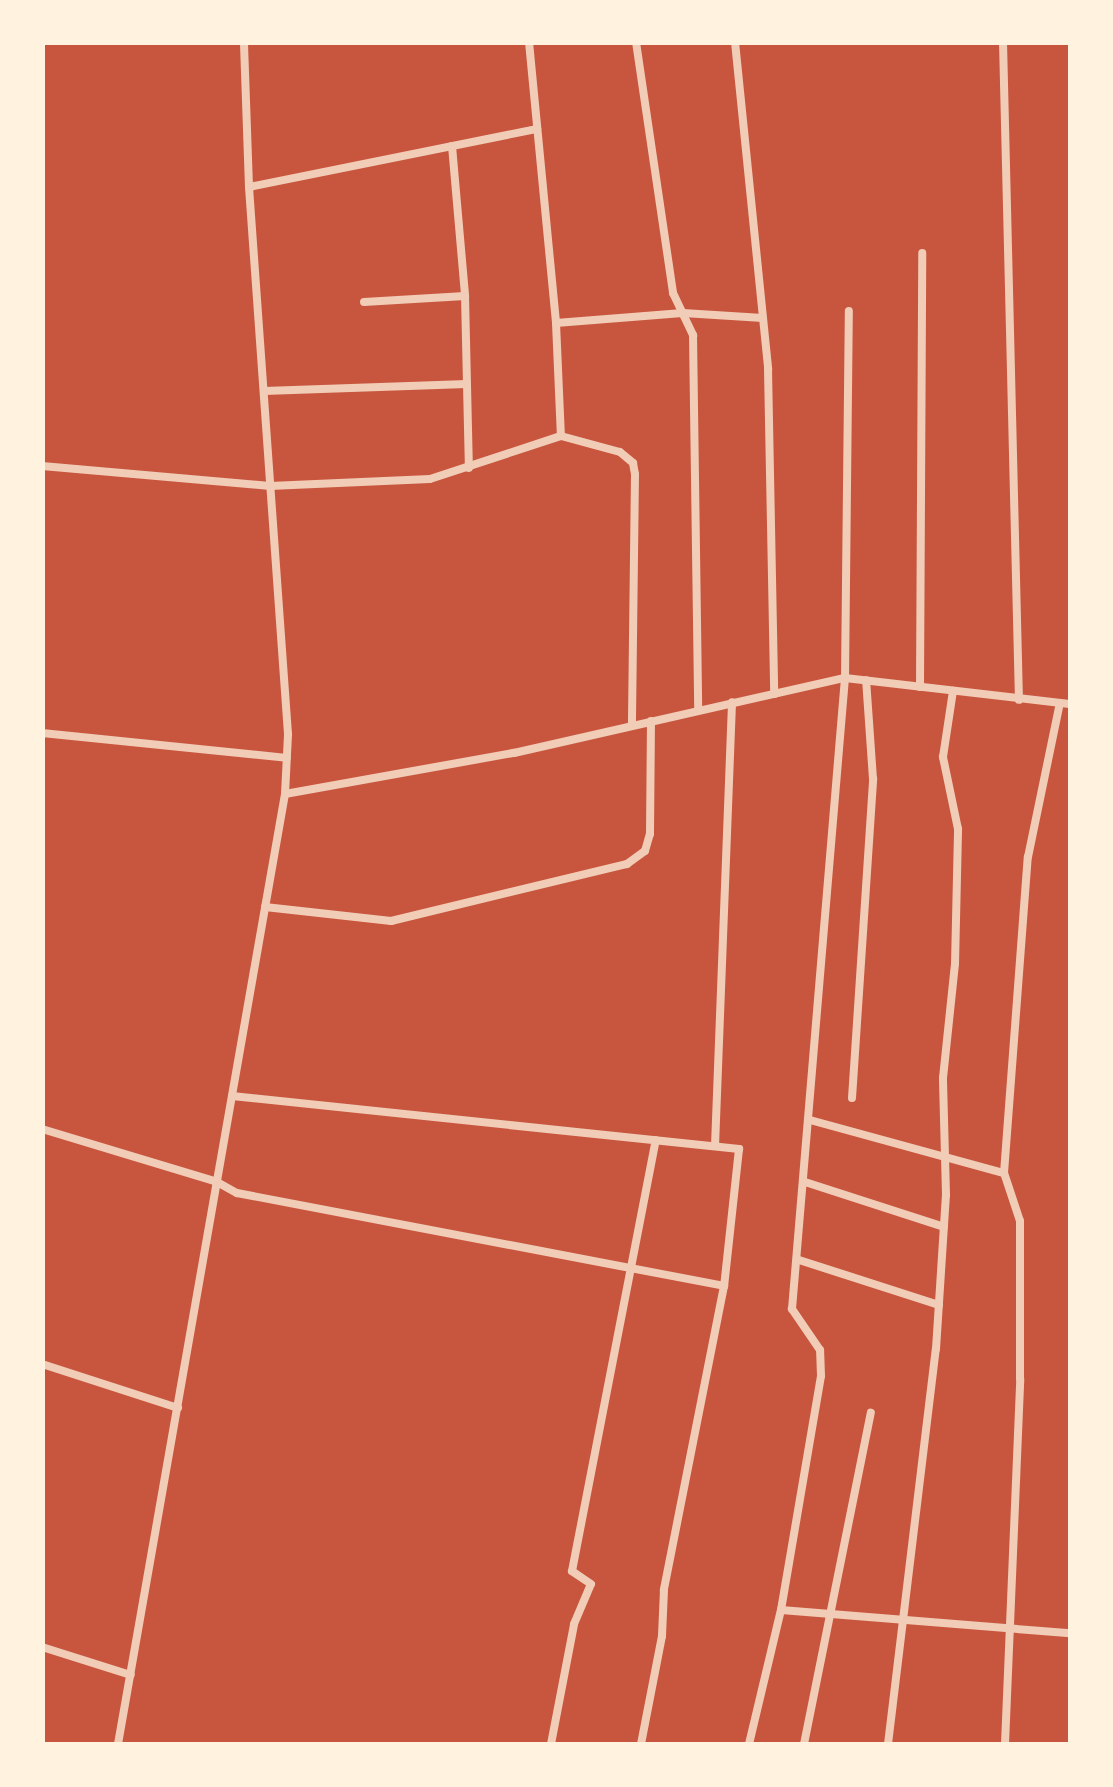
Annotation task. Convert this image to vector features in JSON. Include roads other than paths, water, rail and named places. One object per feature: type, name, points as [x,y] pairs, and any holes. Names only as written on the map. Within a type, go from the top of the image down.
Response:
[{"type":"street","points":[[118,1744],[285,794],[244,42]]},
{"type":"street","points":[[528,42],[556,323],[560,436]]},
{"type":"street","points":[[636,42],[672,293],[693,336],[698,710]]},
{"type":"street","points":[[735,42],[763,318],[774,694]]},
{"type":"street","points":[[1003,42],[1019,700]]},
{"type":"street","points":[[249,187],[537,129]]},
{"type":"street","points":[[452,146],[465,296],[469,468]]},
{"type":"street","points":[[920,687],[922,253]]},
{"type":"street","points":[[364,302],[465,296]]},
{"type":"street","points":[[749,1744],[781,1610],[821,1376],[820,1350],[792,1309],[845,678],[849,311]]},
{"type":"street","points":[[556,323],[683,313],[763,318]]},
{"type":"street","points":[[264,391],[467,384]]},
{"type":"street","points":[[42,466],[270,486],[430,479],[560,436],[620,452],[633,463],[632,726]]},
{"type":"street","points":[[285,794],[514,753],[845,678],[1070,704]]},
{"type":"street","points":[[852,1098],[873,778],[866,680]]},
{"type":"street","points":[[888,1744],[939,1305],[944,1227],[948,1158],[943,1078],[955,964],[958,829],[943,756],[952,691]]},
{"type":"street","points":[[715,1146],[732,702]]},
{"type":"street","points":[[1005,1744],[1020,1379],[1020,1222],[1004,1173],[1028,857],[1060,703]]},
{"type":"street","points":[[265,907],[390,921],[627,864],[646,851],[650,834],[651,721]]},
{"type":"street","points":[[42,733],[286,758]]},
{"type":"street","points":[[232,1096],[739,1148],[724,1286],[664,1590],[662,1636],[641,1744]]},
{"type":"street","points":[[810,1120],[1004,1173]]},
{"type":"street","points":[[42,1130],[217,1182],[237,1194],[724,1286]]},
{"type":"street","points":[[551,1744],[574,1624],[591,1584],[572,1571],[628,1266],[656,1140]]},
{"type":"street","points":[[805,1182],[944,1227]]},
{"type":"street","points":[[799,1260],[939,1305]]},
{"type":"street","points":[[42,1364],[178,1408]]},
{"type":"street","points":[[804,1744],[871,1413]]},
{"type":"street","points":[[781,1610],[1070,1633]]},
{"type":"street","points":[[42,1648],[131,1675]]}]
